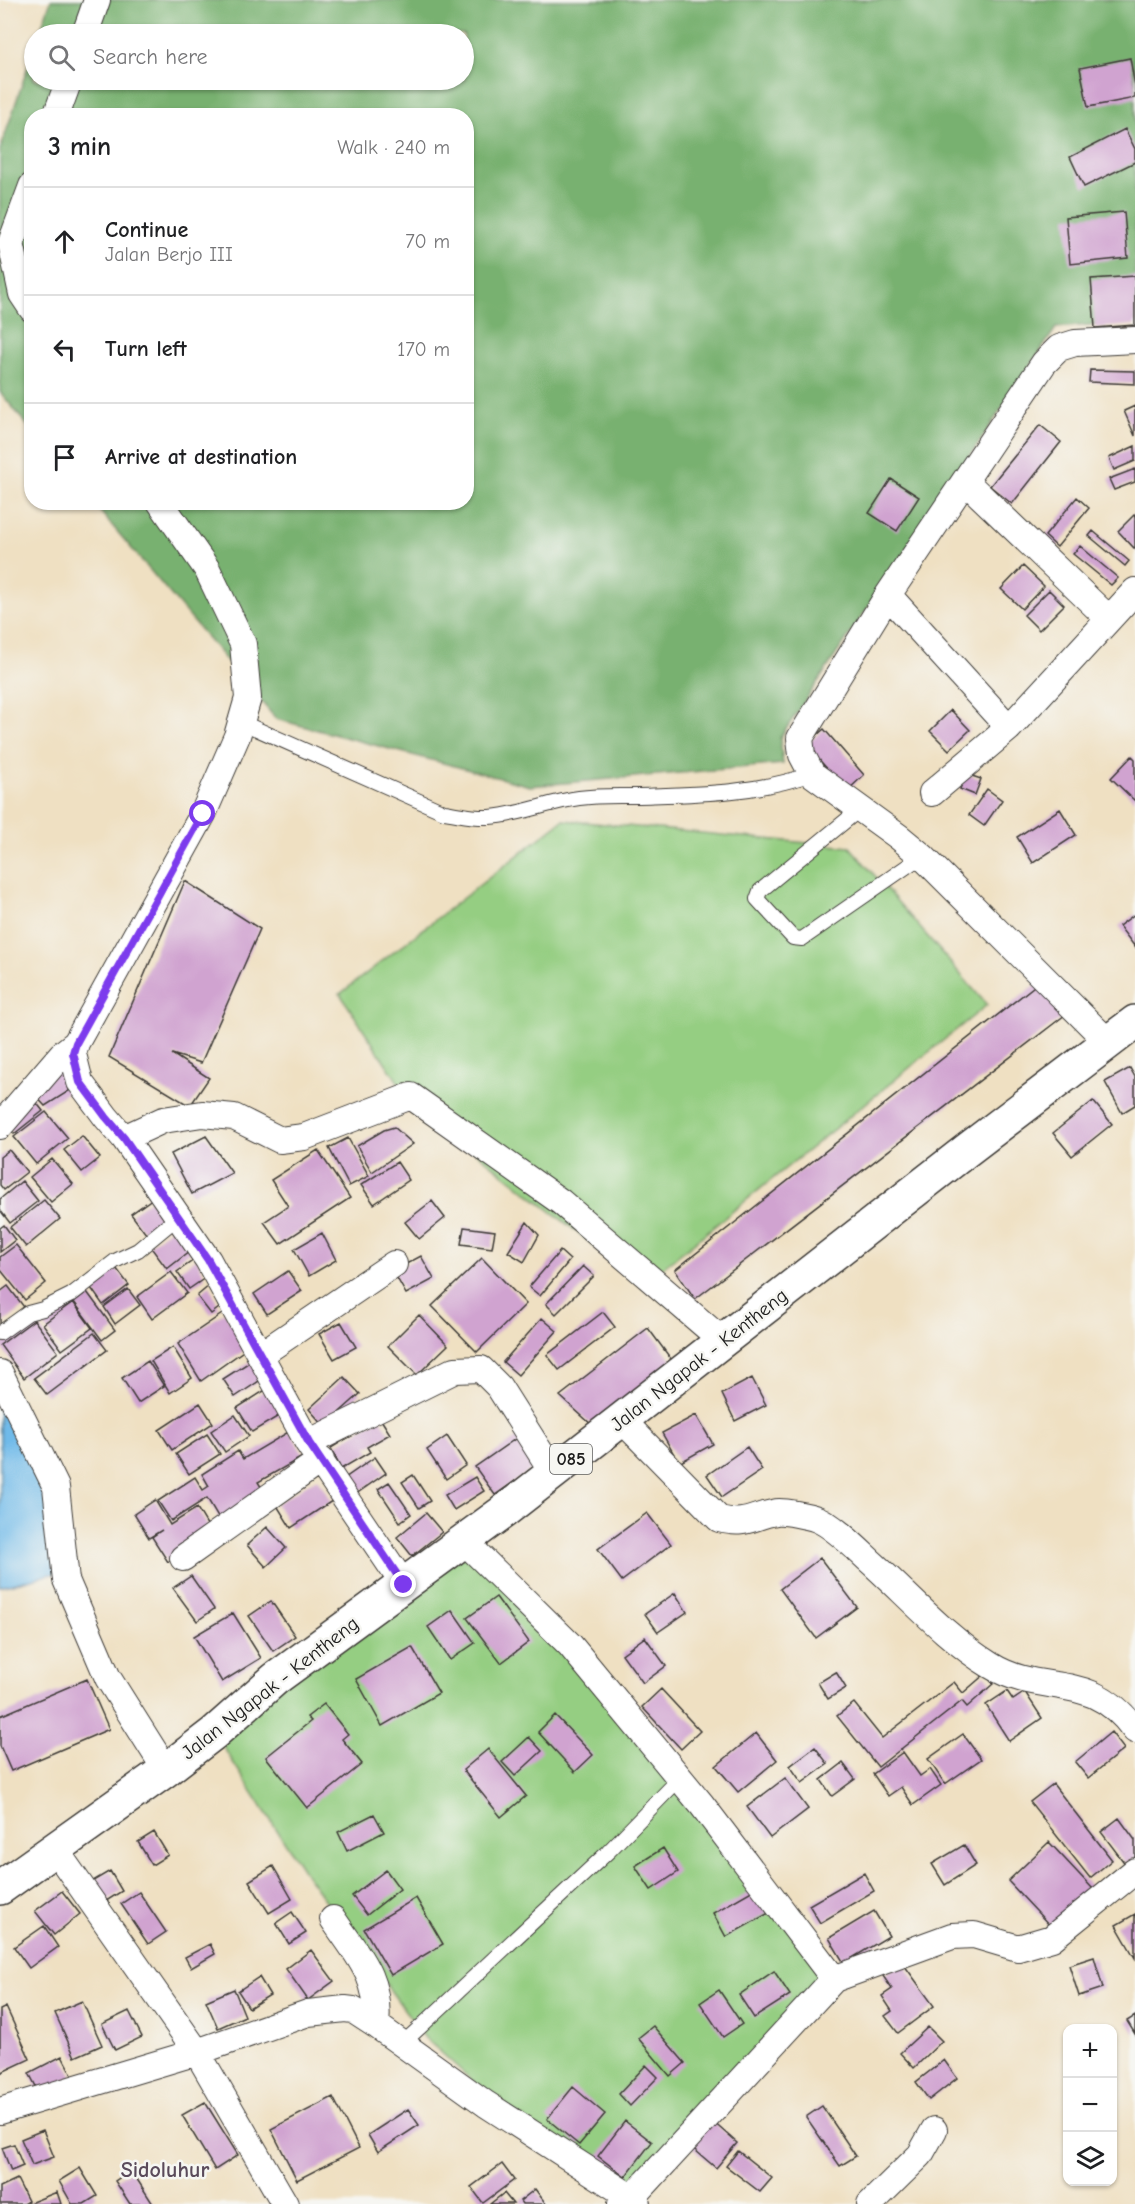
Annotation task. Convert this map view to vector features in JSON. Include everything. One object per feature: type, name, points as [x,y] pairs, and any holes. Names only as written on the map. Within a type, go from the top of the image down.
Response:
[{"type":"main road","name":"Jalan Ngapak - Kentheng","points":[[0,1888],[166,1770],[214,1733],[275,1679],[554,1474],[592,1441],[1135,1022]]},
{"type":"street","points":[[89,24],[97,0]]},
{"type":"street","points":[[59,108],[65,90]]},
{"type":"street","points":[[24,208],[11,243],[24,297]]},
{"type":"street","points":[[1108,1042],[922,856],[812,774],[802,755],[800,738],[888,595],[1044,363],[1059,348],[1075,343],[1135,340]]},
{"type":"street","points":[[965,481],[1110,619]]},
{"type":"street","points":[[166,510],[207,569],[243,644],[248,698],[241,722],[203,814],[76,1043],[73,1053],[80,1082],[124,1138],[208,1260],[315,1452],[404,1585]]},
{"type":"street","points":[[932,793],[1009,728],[1135,591]]},
{"type":"street","points":[[888,595],[1009,728]]},
{"type":"street","points":[[0,1126],[62,1054],[76,1043]]},
{"type":"street","points":[[124,1138],[163,1120],[202,1114],[234,1117],[278,1141],[304,1137],[411,1096],[561,1202],[723,1341]]},
{"type":"street","points":[[260,1355],[394,1264]]},
{"type":"street","points":[[183,1558],[315,1452],[455,1370],[481,1369],[499,1387],[554,1474]]},
{"type":"street","points":[[0,1372],[56,1487],[66,1580],[108,1678],[166,1770]]},
{"type":"street","points":[[622,1420],[720,1519],[736,1523],[778,1512],[817,1519],[850,1543],[939,1626],[987,1664],[1007,1675],[1084,1690],[1109,1702],[1135,1730]]},
{"type":"street","points":[[463,1540],[570,1645],[681,1779],[834,1979]]},
{"type":"street","points":[[54,1848],[197,2052],[278,2201]]},
{"type":"street","points":[[0,2111],[197,2052],[308,2013],[345,2008],[353,2010],[376,2025],[486,2104],[630,2202],[834,1979],[952,1936],[974,1935],[1018,1948],[1052,1938],[1135,1871]]},
{"type":"street","points":[[333,1919],[368,1971],[374,1984],[378,2008],[376,2025]]},
{"type":"street","points":[[870,2204],[920,2155],[934,2130]]},
{"type":"lane","points":[[241,722],[444,812],[473,816],[505,814],[580,798],[749,790],[778,785],[812,774]]},
{"type":"lane","points":[[860,809],[760,891],[757,899],[793,938],[802,939],[922,856]]},
{"type":"lane","points":[[0,1333],[28,1314],[71,1295],[115,1261],[138,1250],[178,1217]]},
{"type":"lane","points":[[402,2044],[608,1852],[681,1779]]},
{"type":"green space","points":[[51,0],[1135,0],[1135,321],[1056,328],[780,738],[783,764],[530,786],[276,719],[99,510],[474,510],[474,108],[24,108],[24,421],[0,392],[0,150],[24,78],[24,90],[474,90],[474,24],[43,24]]},
{"type":"green space","points":[[563,820],[850,847],[987,1005],[643,1284],[410,1100],[340,994]]},
{"type":"green space","points":[[463,1540],[570,1645],[834,1979],[638,2204],[476,2084],[425,2038],[307,1876],[214,1733]]},
{"type":"water","points":[[0,1388],[51,1487],[60,1572],[0,1587]]},
{"type":"building","points":[[1130,58],[1135,98],[1088,107],[1080,68]]},
{"type":"building","points":[[1125,129],[1135,149],[1135,162],[1084,187],[1070,157]]},
{"type":"building","points":[[1124,212],[1128,258],[1070,264],[1066,217]]},
{"type":"building","points":[[1135,276],[1135,325],[1095,328],[1091,279]]},
{"type":"building","points":[[1090,370],[1135,371],[1135,384],[1089,382]]},
{"type":"building","points":[[1135,406],[1135,436],[1124,411]]},
{"type":"building","points":[[1040,425],[1061,442],[1012,504],[990,486]]},
{"type":"building","points":[[1135,446],[1135,461],[1114,470],[1109,458]]},
{"type":"building","points":[[1135,469],[1135,482],[1114,490],[1109,479]]},
{"type":"building","points":[[891,479],[919,497],[897,531],[869,513]]},
{"type":"building","points":[[1077,497],[1089,508],[1057,547],[1045,536]]},
{"type":"building","points":[[1135,514],[1135,549],[1118,531]]},
{"type":"building","points":[[1093,531],[1129,561],[1125,566],[1089,536]]},
{"type":"building","points":[[1080,546],[1118,578],[1111,585],[1073,554]]},
{"type":"building","points":[[1023,566],[1044,586],[1022,609],[1001,589]]},
{"type":"building","points":[[1049,590],[1064,605],[1039,630],[1024,615]]},
{"type":"building","points":[[951,710],[970,730],[949,750],[930,731]]},
{"type":"building","points":[[824,729],[864,775],[847,791],[806,745]]},
{"type":"building","points":[[1132,756],[1135,759],[1135,801],[1111,778]]},
{"type":"building","points":[[966,774],[981,779],[975,795],[960,789]]},
{"type":"building","points":[[987,789],[1002,800],[984,826],[969,815]]},
{"type":"building","points":[[1060,809],[1076,835],[1033,863],[1017,837]]},
{"type":"building","points":[[185,881],[260,929],[201,1063],[172,1054],[209,1078],[190,1106],[109,1057]]},
{"type":"building","points":[[1135,914],[1135,947],[1119,926]]},
{"type":"building","points":[[1038,983],[1065,1015],[695,1299],[675,1270]]},
{"type":"building","points":[[63,1056],[69,1091],[45,1106],[33,1093]]},
{"type":"building","points":[[1130,1068],[1135,1077],[1135,1105],[1122,1113],[1105,1082]]},
{"type":"building","points":[[31,1096],[43,1111],[14,1134],[7,1127]]},
{"type":"building","points":[[1093,1101],[1112,1124],[1072,1156],[1053,1133]]},
{"type":"building","points":[[46,1112],[68,1138],[36,1164],[14,1137]]},
{"type":"building","points":[[394,1127],[413,1144],[372,1172],[357,1146],[384,1130]]},
{"type":"building","points":[[82,1136],[100,1158],[82,1172],[64,1150]]},
{"type":"building","points":[[206,1136],[232,1173],[192,1194],[171,1154]]},
{"type":"building","points":[[348,1138],[369,1176],[349,1186],[329,1148]]},
{"type":"building","points":[[9,1150],[27,1172],[4,1190],[0,1185],[0,1157]]},
{"type":"building","points":[[318,1150],[350,1198],[280,1244],[264,1222],[288,1206],[271,1180]]},
{"type":"building","points":[[52,1159],[73,1184],[51,1202],[30,1177]]},
{"type":"building","points":[[397,1162],[409,1180],[374,1204],[361,1185]]},
{"type":"building","points":[[22,1181],[38,1201],[10,1223],[0,1210],[0,1199]]},
{"type":"building","points":[[156,1196],[174,1220],[149,1238],[131,1214]]},
{"type":"building","points":[[44,1200],[60,1219],[26,1247],[10,1227]]},
{"type":"building","points":[[432,1201],[445,1218],[419,1239],[405,1222]]},
{"type":"building","points":[[527,1222],[539,1235],[524,1262],[508,1252]]},
{"type":"building","points":[[177,1224],[194,1248],[167,1269],[149,1245]]},
{"type":"building","points":[[4,1225],[15,1240],[0,1252],[0,1228]]},
{"type":"building","points":[[464,1227],[495,1231],[492,1248],[461,1244]]},
{"type":"building","points":[[322,1233],[336,1260],[309,1276],[294,1249]]},
{"type":"building","points":[[16,1245],[46,1283],[25,1300],[0,1269],[0,1257]]},
{"type":"building","points":[[560,1251],[570,1260],[540,1296],[529,1287]]},
{"type":"building","points":[[421,1256],[434,1279],[406,1294],[393,1271]]},
{"type":"building","points":[[197,1258],[205,1278],[189,1289],[177,1272]]},
{"type":"building","points":[[482,1258],[526,1304],[477,1352],[432,1306]]},
{"type":"building","points":[[583,1266],[594,1276],[556,1314],[546,1304]]},
{"type":"building","points":[[116,1268],[129,1285],[103,1305],[91,1288]]},
{"type":"building","points":[[288,1271],[302,1291],[267,1314],[254,1294]]},
{"type":"building","points":[[171,1272],[187,1293],[152,1319],[137,1297]]},
{"type":"building","points":[[210,1285],[219,1308],[211,1314],[197,1296]]},
{"type":"building","points":[[8,1286],[24,1307],[0,1326],[0,1292]]},
{"type":"building","points":[[128,1289],[140,1305],[115,1324],[104,1307]]},
{"type":"building","points":[[87,1292],[115,1330],[102,1340],[74,1302]]},
{"type":"building","points":[[73,1302],[92,1328],[62,1350],[43,1324]]},
{"type":"building","points":[[225,1312],[246,1349],[201,1381],[178,1344]]},
{"type":"building","points":[[603,1312],[615,1327],[559,1370],[547,1355]]},
{"type":"building","points":[[419,1315],[448,1345],[417,1375],[388,1346]]},
{"type":"building","points":[[542,1318],[557,1331],[518,1375],[503,1362]]},
{"type":"building","points":[[34,1320],[58,1352],[24,1378],[0,1345]]},
{"type":"building","points":[[341,1322],[356,1347],[334,1359],[319,1334]]},
{"type":"building","points":[[648,1328],[674,1363],[592,1425],[560,1396]]},
{"type":"building","points":[[94,1333],[107,1350],[47,1395],[34,1378]]},
{"type":"building","points":[[173,1347],[192,1378],[170,1393],[151,1361]]},
{"type":"building","points":[[148,1361],[164,1386],[138,1403],[122,1378]]},
{"type":"building","points":[[251,1361],[262,1379],[235,1397],[223,1379]]},
{"type":"building","points":[[344,1377],[360,1394],[324,1426],[309,1409]]},
{"type":"building","points":[[752,1378],[766,1405],[735,1421],[722,1394]]},
{"type":"building","points":[[267,1389],[282,1414],[252,1432],[237,1408]]},
{"type":"building","points":[[200,1403],[213,1423],[172,1450],[159,1430]]},
{"type":"building","points":[[235,1415],[249,1436],[225,1452],[211,1431]]},
{"type":"building","points":[[696,1415],[713,1444],[679,1463],[662,1433]]},
{"type":"building","points":[[380,1418],[390,1434],[367,1447],[370,1452],[341,1469],[331,1448]]},
{"type":"building","points":[[290,1431],[304,1456],[258,1482],[263,1490],[220,1520],[207,1498],[171,1521],[158,1501],[195,1477],[203,1490],[209,1486],[202,1474],[238,1451],[243,1459]]},
{"type":"building","points":[[207,1434],[220,1454],[189,1474],[176,1454]]},
{"type":"building","points":[[447,1436],[466,1465],[446,1479],[427,1450]]},
{"type":"building","points":[[518,1437],[538,1465],[495,1495],[475,1467]]},
{"type":"building","points":[[747,1447],[762,1470],[722,1497],[707,1475]]},
{"type":"building","points":[[375,1457],[386,1473],[356,1494],[345,1478]]},
{"type":"building","points":[[413,1475],[430,1501],[419,1508],[402,1482]]},
{"type":"building","points":[[475,1477],[484,1491],[454,1510],[445,1495]]},
{"type":"building","points":[[317,1478],[332,1501],[291,1528],[276,1504]]},
{"type":"building","points":[[389,1482],[411,1514],[400,1522],[378,1489]]},
{"type":"building","points":[[155,1500],[170,1525],[197,1508],[212,1533],[168,1562],[152,1537],[162,1530],[149,1538],[134,1514]]},
{"type":"building","points":[[426,1513],[442,1532],[412,1556],[397,1537]]},
{"type":"building","points":[[647,1513],[671,1544],[622,1581],[598,1549]]},
{"type":"building","points":[[267,1527],[286,1548],[266,1567],[247,1545]]},
{"type":"building","points":[[820,1558],[857,1607],[816,1638],[780,1589]]},
{"type":"building","points":[[191,1576],[214,1609],[197,1621],[173,1588]]},
{"type":"building","points":[[675,1593],[687,1612],[658,1632],[645,1614]]},
{"type":"building","points":[[496,1597],[529,1642],[501,1663],[467,1618]]},
{"type":"building","points":[[271,1601],[295,1636],[273,1651],[249,1616]]},
{"type":"building","points":[[452,1610],[475,1643],[450,1660],[428,1627]]},
{"type":"building","points":[[233,1613],[261,1658],[222,1682],[194,1636]]},
{"type":"building","points":[[645,1637],[666,1666],[643,1683],[622,1654]]},
{"type":"building","points":[[412,1647],[439,1693],[382,1726],[356,1679]]},
{"type":"building","points":[[836,1672],[846,1688],[828,1699],[818,1683]]},
{"type":"building","points":[[985,1674],[993,1684],[967,1707],[962,1701],[878,1767],[837,1716],[854,1703],[882,1738],[954,1682],[963,1693]]},
{"type":"building","points":[[87,1679],[109,1729],[11,1771],[0,1746],[0,1716]]},
{"type":"building","points":[[661,1689],[700,1731],[681,1749],[642,1707]]},
{"type":"building","points":[[1007,1691],[1013,1700],[1025,1692],[1042,1718],[1009,1741],[986,1705]]},
{"type":"building","points":[[324,1704],[348,1734],[342,1739],[362,1764],[307,1808],[266,1757],[311,1721],[307,1717]]},
{"type":"building","points":[[555,1715],[593,1755],[575,1772],[538,1732]]},
{"type":"building","points":[[1111,1732],[1124,1749],[1088,1778],[1075,1762]]},
{"type":"building","points":[[756,1733],[777,1760],[738,1792],[716,1766]]},
{"type":"building","points":[[963,1734],[981,1759],[945,1784],[928,1759]]},
{"type":"building","points":[[529,1737],[542,1751],[515,1776],[502,1762]]},
{"type":"building","points":[[815,1747],[828,1764],[802,1783],[790,1766]]},
{"type":"building","points":[[488,1749],[526,1796],[501,1817],[463,1770]]},
{"type":"building","points":[[903,1752],[920,1776],[930,1769],[941,1785],[913,1805],[901,1787],[888,1796],[873,1774]]},
{"type":"building","points":[[843,1763],[855,1779],[832,1796],[821,1780]]},
{"type":"building","points":[[785,1778],[808,1809],[770,1838],[747,1807]]},
{"type":"building","points":[[1053,1784],[1112,1860],[1090,1878],[1030,1802]]},
{"type":"building","points":[[374,1814],[384,1832],[347,1851],[338,1832]]},
{"type":"building","points":[[1119,1818],[1135,1840],[1135,1859],[1126,1865],[1101,1832]]},
{"type":"building","points":[[154,1832],[168,1855],[152,1865],[138,1842]]},
{"type":"building","points":[[1049,1842],[1093,1889],[1052,1928],[1008,1881]]},
{"type":"building","points":[[964,1845],[976,1865],[945,1885],[932,1864]]},
{"type":"building","points":[[663,1848],[678,1872],[651,1890],[635,1866]]},
{"type":"building","points":[[273,1866],[292,1899],[269,1913],[249,1881]]},
{"type":"building","points":[[386,1870],[400,1889],[367,1915],[352,1896]]},
{"type":"building","points":[[110,1871],[122,1891],[100,1905],[88,1884]]},
{"type":"building","points":[[864,1873],[874,1891],[820,1923],[809,1905]]},
{"type":"building","points":[[755,1889],[769,1913],[726,1937],[713,1913]]},
{"type":"building","points":[[62,1891],[80,1914],[54,1935],[35,1911]]},
{"type":"building","points":[[139,1892],[166,1932],[148,1944],[121,1904]]},
{"type":"building","points":[[416,1898],[443,1944],[391,1975],[364,1929]]},
{"type":"building","points":[[874,1911],[889,1936],[844,1963],[829,1938]]},
{"type":"building","points":[[292,1912],[306,1933],[289,1944],[276,1923]]},
{"type":"building","points":[[1135,1914],[1135,1958],[1116,1925]]},
{"type":"building","points":[[44,1926],[58,1947],[29,1968],[14,1947]]},
{"type":"building","points":[[210,1944],[215,1954],[191,1968],[185,1957]]},
{"type":"building","points":[[311,1950],[334,1981],[308,2000],[286,1969]]},
{"type":"building","points":[[1094,1957],[1103,1988],[1079,1996],[1069,1965]]},
{"type":"building","points":[[902,1962],[934,2006],[898,2033],[885,2016],[892,2011],[882,1996],[892,1989],[883,1976]]},
{"type":"building","points":[[774,1971],[790,1995],[754,2018],[739,1995]]},
{"type":"building","points":[[259,1977],[270,1995],[249,2008],[238,1991]]},
{"type":"building","points":[[234,1989],[245,2016],[218,2028],[206,2001]]},
{"type":"building","points":[[719,1990],[742,2024],[723,2037],[700,2003]]},
{"type":"building","points":[[82,2001],[102,2045],[75,2057],[55,2013]]},
{"type":"building","points":[[6,2007],[30,2059],[0,2073],[0,2010]]},
{"type":"building","points":[[129,2011],[142,2037],[115,2050],[102,2024]]},
{"type":"building","points":[[1135,2016],[1135,2034],[1127,2021]]},
{"type":"building","points":[[653,2026],[685,2063],[670,2076],[638,2038]]},
{"type":"building","points":[[928,2027],[942,2041],[914,2068],[900,2053]]},
{"type":"building","points":[[62,2056],[73,2077],[40,2094],[29,2073]]},
{"type":"building","points":[[944,2060],[957,2078],[929,2100],[916,2082]]},
{"type":"building","points":[[646,2065],[658,2077],[630,2106],[619,2094]]},
{"type":"building","points":[[573,2087],[605,2114],[579,2145],[547,2119]]},
{"type":"building","points":[[333,2097],[359,2148],[297,2180],[271,2129]]},
{"type":"building","points":[[205,2102],[238,2155],[215,2170],[182,2115]]},
{"type":"building","points":[[822,2106],[856,2156],[840,2166],[806,2117]]},
{"type":"building","points":[[408,2109],[419,2125],[378,2152],[368,2135]]},
{"type":"building","points":[[711,2120],[737,2143],[716,2168],[689,2145]]},
{"type":"building","points":[[625,2121],[652,2142],[625,2177],[598,2156]]},
{"type":"building","points":[[43,2130],[54,2157],[32,2165],[21,2139]]},
{"type":"building","points":[[14,2144],[23,2166],[11,2171],[2,2148]]},
{"type":"building","points":[[738,2151],[772,2178],[760,2192],[726,2166]]},
{"type":"building","points":[[502,2164],[514,2180],[483,2203],[471,2187]]},
{"type":"building","points":[[80,2168],[97,2196],[84,2204],[72,2204],[59,2181]]},
{"type":"building","points":[[131,2170],[153,2204],[130,2204],[115,2181]]},
{"type":"building","points":[[17,2179],[28,2201],[23,2204],[0,2204],[0,2187]]},
{"type":"building","points":[[535,2189],[546,2204],[522,2204],[520,2201]]},
{"type":"building","points":[[57,2192],[61,2204],[27,2204]]},
{"type":"building","points":[[504,2193],[513,2204],[490,2204]]},
{"type":"district","name":"Sidoluhur","points":[[165,2170]]},
{"type":"route","points":[[203,814],[76,1043],[73,1053],[80,1082],[124,1138],[208,1260],[309,1443],[404,1585]]}]
